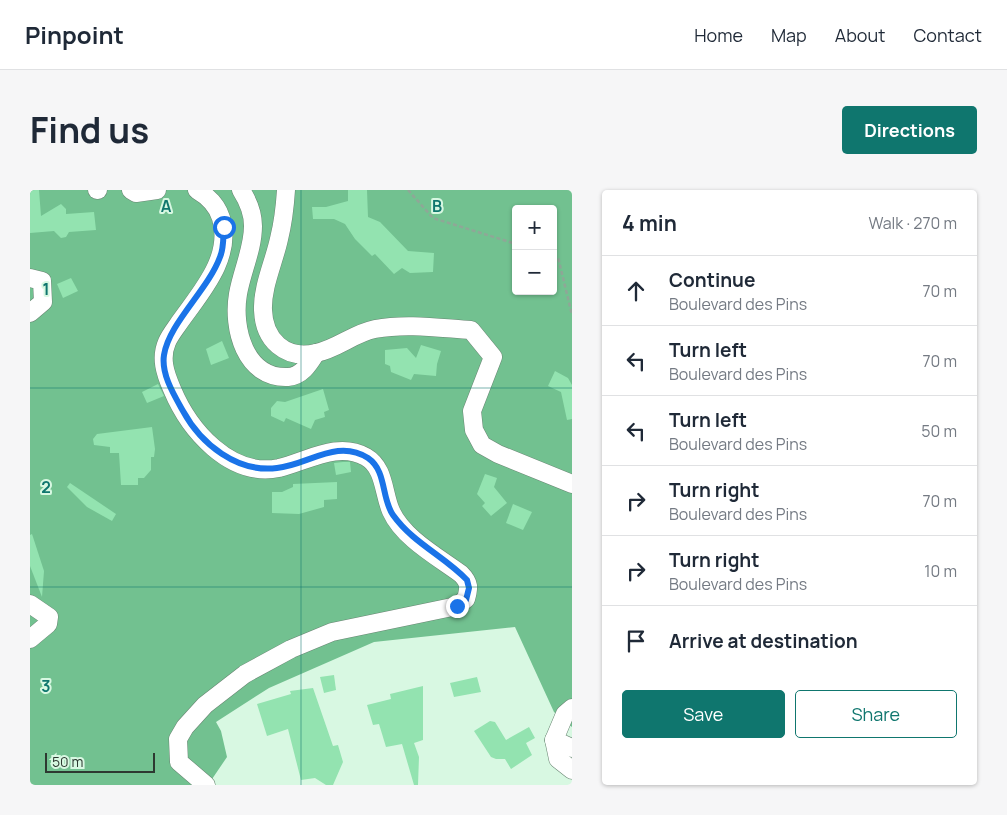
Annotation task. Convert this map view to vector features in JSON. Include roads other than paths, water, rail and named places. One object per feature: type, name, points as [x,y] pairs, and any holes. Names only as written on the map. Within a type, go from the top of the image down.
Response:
[{"type":"street","points":[[130,190],[136,193],[157,190]]},
{"type":"street","points":[[197,190],[208,196],[219,212],[224,227],[221,255],[212,275],[167,340],[163,355],[163,366],[172,390],[191,425],[229,460],[255,468],[278,468],[339,450],[355,452],[367,458],[374,464],[380,474],[392,514],[408,533],[461,574],[467,580],[469,588],[466,600],[457,606],[332,632],[291,649],[238,679],[205,704],[185,727],[178,739],[179,762],[206,785]]},
{"type":"street","points":[[241,190],[252,211],[253,227],[238,296],[242,344],[255,365],[267,374],[280,377],[293,377],[307,367],[316,353]]},
{"type":"street","points":[[286,190],[280,237],[264,295],[262,310],[266,330],[272,342],[295,354],[316,353],[358,333],[377,328],[471,330],[493,357],[472,411],[478,438],[498,454],[572,484]]},
{"type":"street","points":[[30,278],[42,281],[43,302],[30,313]]},
{"type":"street","points":[[30,604],[49,617],[48,624],[30,639]]},
{"type":"street","points":[[572,708],[565,714],[554,740],[558,759],[572,770]]},
{"type":"street","points":[[554,740],[572,748]]}]
